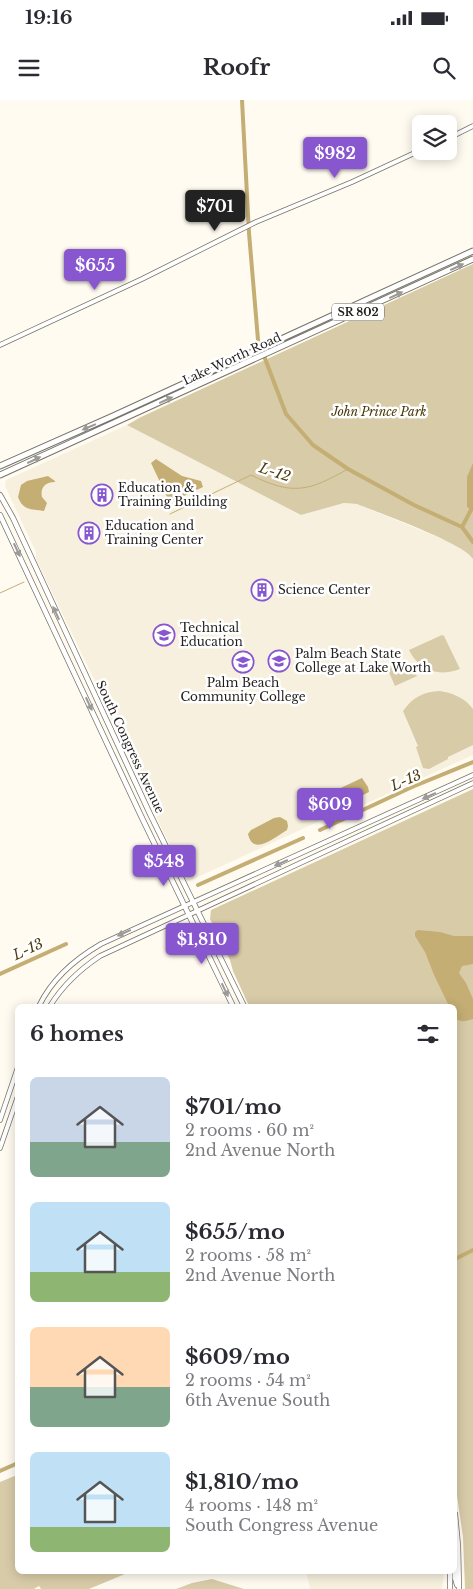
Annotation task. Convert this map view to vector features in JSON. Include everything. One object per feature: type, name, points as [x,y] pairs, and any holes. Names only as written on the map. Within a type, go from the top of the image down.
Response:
[{"type":"main road","name":"Lake Worth Road","points":[[0,466],[473,252]]},
{"type":"main road","name":"Lake Worth Road","points":[[0,476],[473,260]]},
{"type":"main road","points":[[296,340],[318,326],[323,320]]},
{"type":"main road","name":"South Congress Avenue","points":[[0,495],[13,518],[112,732],[243,1004]]},
{"type":"main road","name":"South Congress Avenue","points":[[0,515],[232,1004]]},
{"type":"main road","points":[[457,1537],[458,1589]]},
{"type":"main road","points":[[450,1574],[450,1589]]},
{"type":"main road","points":[[455,1574],[458,1589]]},
{"type":"street","points":[[457,134],[473,126]]},
{"type":"street","points":[[0,345],[142,279],[256,222],[352,182],[412,154]]},
{"type":"street","points":[[40,1004],[56,980],[66,969],[83,954],[101,944],[473,776]]},
{"type":"street","points":[[52,1004],[68,982],[82,968],[95,959],[188,914],[473,783]]},
{"type":"street","points":[[0,1120],[15,1076]]},
{"type":"street","points":[[0,1148],[15,1105]]},
{"type":"shaded area","name":"Palm Beach State College at Lake Worth","points":[[127,425],[301,515],[344,503],[357,504],[447,541],[471,555],[473,559],[473,755],[341,815],[339,812],[187,882],[109,715],[107,706],[36,559],[36,552],[5,486],[6,480]]},
{"type":"shaded area","points":[[156,459],[182,476],[201,481],[203,487],[173,501],[169,501],[151,463]]},
{"type":"shaded area","points":[[473,463],[473,511],[467,507],[467,477]]},
{"type":"shaded area","points":[[48,476],[55,482],[46,484],[43,488],[42,497],[47,503],[44,511],[22,505],[18,497],[21,485],[27,481]]},
{"type":"shaded area","points":[[362,778],[369,792],[343,805],[338,804],[332,792]]},
{"type":"shaded area","points":[[280,817],[287,821],[287,830],[259,845],[251,841],[248,834],[251,830],[274,818]]},
{"type":"shaded area","points":[[418,930],[440,932],[454,936],[473,936],[473,964],[462,966],[459,973],[473,999],[473,1019],[466,1021],[457,1020],[457,1004],[448,1004],[425,952],[415,936],[415,932]]},
{"type":"shaded area","points":[[307,1574],[444,1574],[442,1589],[310,1589]]},
{"type":"green space","name":"John Prince Park","points":[[473,264],[473,559],[455,545],[357,504],[344,503],[301,515],[127,425],[141,417]]},
{"type":"green space","points":[[442,635],[460,669],[445,672],[430,670],[418,663],[409,650]]},
{"type":"green space","points":[[401,661],[404,666],[411,663],[417,676],[395,686],[387,668]]},
{"type":"green space","points":[[440,691],[458,697],[473,709],[473,745],[429,769],[423,768],[416,747],[418,746],[403,711],[419,696]]},
{"type":"green space","points":[[473,789],[473,1589],[465,1589],[463,1537],[457,1496],[457,1004],[248,1004],[210,919],[211,910]]},
{"type":"green space","points":[[15,1476],[15,1574],[125,1574],[89,1589],[41,1589],[39,1586],[34,1589],[0,1589],[0,1482]]},
{"type":"green space","points":[[212,1579],[244,1589],[176,1589],[192,1583]]},
{"type":"waterway","points":[[242,100],[249,233],[258,340],[286,414],[313,445],[348,469],[414,505],[462,527],[473,542]]},
{"type":"waterway","name":"L-12","points":[[170,514],[251,475],[278,486],[301,488],[322,482],[348,469]]},
{"type":"waterway","points":[[462,527],[471,510]]},
{"type":"waterway","name":"L-12","points":[[0,593],[24,582]]},
{"type":"waterway","name":"L-13","points":[[320,830],[412,787],[473,762]]},
{"type":"waterway","name":"L-13","points":[[198,885],[303,838]]},
{"type":"waterway","name":"L-13","points":[[0,974],[66,944]]},
{"type":"waterway","points":[[457,1258],[473,1250]]},
{"type":"waterway","points":[[0,1471],[15,1464]]},
{"type":"place","name":"Education & Training Building","points":[[102,495]]},
{"type":"place","name":"Education and Training Center","points":[[89,533]]},
{"type":"place","name":"Science Center","points":[[262,590]]},
{"type":"place","name":"Technical Education","points":[[164,635]]},
{"type":"place","name":"Palm Beach State College at Lake Worth","points":[[279,661]]},
{"type":"place","name":"Palm Beach Community College","points":[[243,662]]}]
